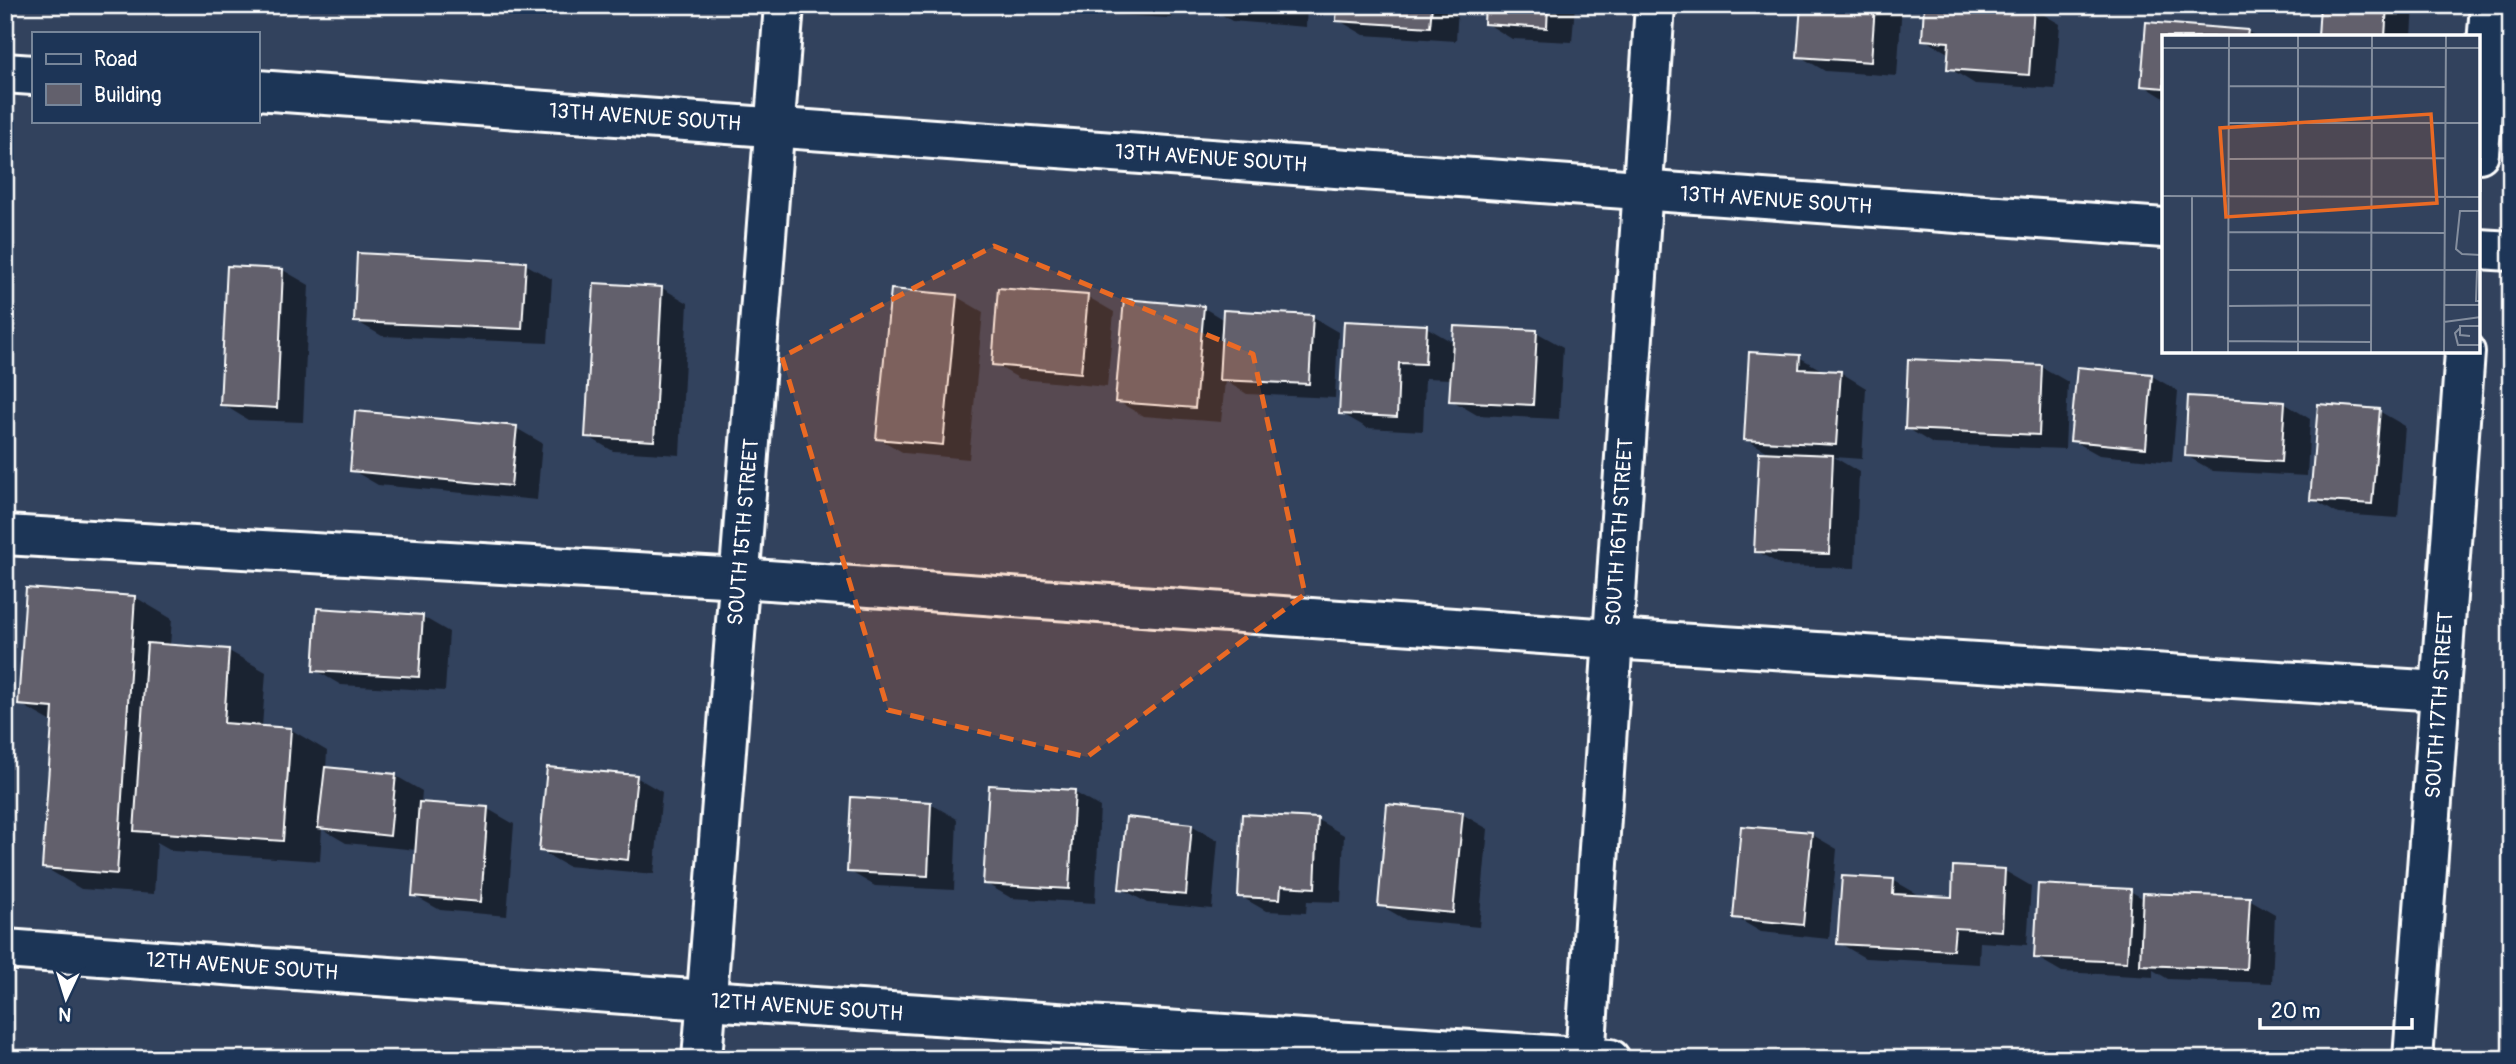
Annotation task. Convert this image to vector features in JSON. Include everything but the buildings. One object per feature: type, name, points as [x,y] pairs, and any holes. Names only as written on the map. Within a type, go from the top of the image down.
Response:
[{"type":"street","name":"SOUTH 15TH STREET","points":[[702,1059],[784,5]]},
{"type":"street","name":"SOUTH 16TH STREET","points":[[1593,1058],[1612,639],[1655,5]]},
{"type":"street","points":[[2481,126],[2490,5]]},
{"type":"street","points":[[5,73],[32,75]]},
{"type":"street","name":"13TH AVENUE SOUTH","points":[[259,90],[2162,228]]},
{"type":"street","points":[[2481,249],[2511,251]]},
{"type":"street","name":"SOUTH 17TH STREET","points":[[2413,1059],[2465,354]]},
{"type":"street","points":[[5,535],[740,578],[1612,639],[2440,691]]},
{"type":"street","name":"12TH AVENUE SOUTH","points":[[5,949],[706,1000],[1593,1058]]},
{"type":"highlighted area","points":[[994,246],[1253,354],[1305,594],[1087,757],[888,710],[782,357]]}]
